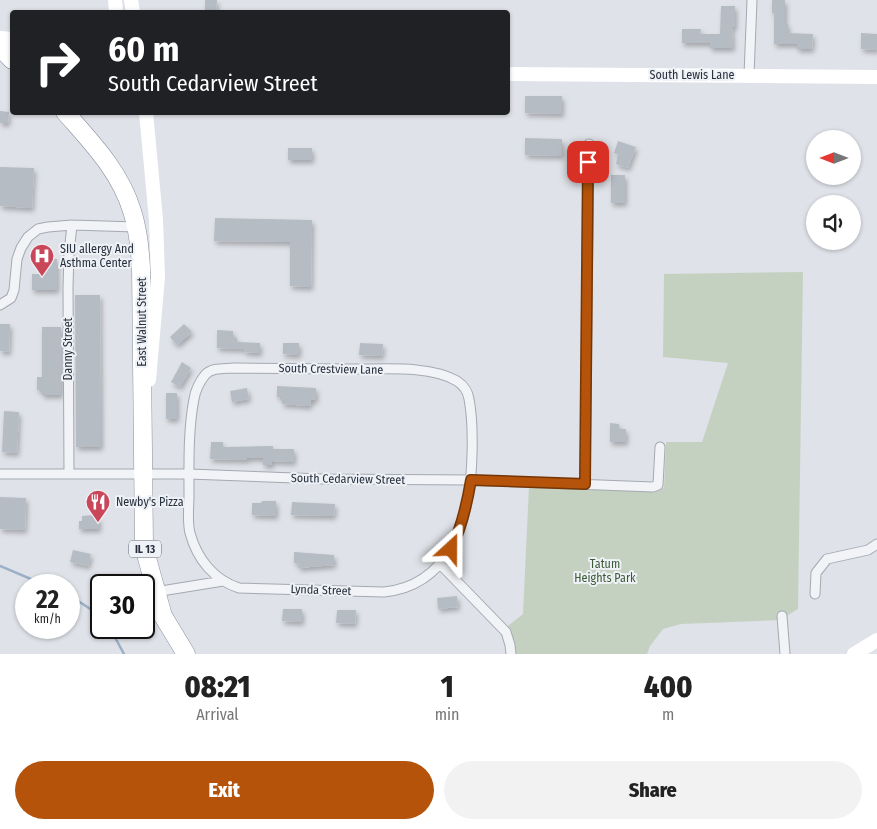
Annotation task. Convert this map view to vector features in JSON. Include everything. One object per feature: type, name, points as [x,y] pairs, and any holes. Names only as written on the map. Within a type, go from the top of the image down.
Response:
[{"type":"highway","name":"East Walnut Street","points":[[68,115],[108,163],[125,194],[136,227],[142,268],[144,545],[151,574]]},
{"type":"highway","name":"East Walnut Street","points":[[155,592],[163,616],[186,654]]},
{"type":"street","points":[[749,75],[752,0]]},
{"type":"street","name":"South Lewis Lane","points":[[510,74],[877,77]]},
{"type":"street","name":"East Walnut Street","points":[[142,435],[158,277],[156,220],[146,115]]},
{"type":"street","points":[[585,484],[589,144]]},
{"type":"street","points":[[0,305],[11,298],[14,290],[17,259],[21,248],[28,237],[38,229],[72,226],[136,227]]},
{"type":"street","name":"Danny Street","points":[[69,473],[68,288],[72,226]]},
{"type":"street","name":"South Crestview Lane","points":[[189,474],[194,397],[203,377],[211,370],[234,368],[409,370],[442,374],[459,382],[464,388],[469,398],[471,480]]},
{"type":"street","name":"South Cedarview Street","points":[[0,474],[189,474],[324,479],[471,480],[653,487],[658,485],[660,447]]},
{"type":"street","name":"Lynda Street","points":[[189,474],[190,533],[203,562],[210,571],[229,585],[239,588],[384,592],[400,590],[413,584],[427,577],[440,564],[451,549],[459,533],[468,501],[471,480]]},
{"type":"street","points":[[815,594],[816,573],[827,559],[868,550],[877,544]]},
{"type":"street","points":[[440,564],[506,632],[511,654]]},
{"type":"street","points":[[155,592],[223,581]]},
{"type":"street","points":[[782,616],[784,654]]},
{"type":"street","points":[[854,654],[877,640]]},
{"type":"green space","name":"Tatum Heights Park","points":[[803,272],[798,609],[780,620],[681,624],[663,629],[650,646],[647,654],[515,654],[514,642],[508,626],[523,614],[529,486],[654,491],[664,488],[666,442],[702,442],[728,363],[663,357],[664,274]]},
{"type":"building","points":[[205,0],[217,0],[216,10],[205,10]]},
{"type":"building","points":[[772,0],[785,0],[785,24],[788,24],[788,33],[813,34],[812,49],[797,49],[797,44],[774,44]]},
{"type":"building","points":[[721,6],[735,6],[735,27],[732,27],[733,48],[710,48],[710,43],[682,43],[682,29],[701,29],[700,34],[720,34]]},
{"type":"building","points":[[861,33],[877,34],[877,50],[861,49]]},
{"type":"building","points":[[525,96],[562,96],[562,114],[525,113]]},
{"type":"building","points":[[0,111],[9,112],[8,123],[0,123]]},
{"type":"building","points":[[525,138],[562,139],[562,156],[525,155]]},
{"type":"building","points":[[618,141],[636,147],[628,168],[616,164],[618,154],[614,153]]},
{"type":"building","points":[[288,148],[312,148],[312,160],[288,160]]},
{"type":"building","points":[[0,167],[34,168],[32,208],[0,206]]},
{"type":"building","points":[[611,175],[625,175],[625,203],[611,203]]},
{"type":"building","points":[[215,218],[312,220],[311,287],[290,286],[290,242],[214,241]]},
{"type":"building","points":[[42,259],[57,259],[57,290],[32,290],[32,274],[42,274]]},
{"type":"building","points":[[75,295],[100,295],[101,447],[76,447]]},
{"type":"building","points":[[0,324],[10,324],[9,352],[0,351]]},
{"type":"building","points":[[184,324],[192,332],[177,345],[170,337]]},
{"type":"building","points":[[42,327],[61,327],[61,395],[42,395],[42,390],[37,390],[37,377],[42,377]]},
{"type":"building","points":[[217,330],[233,331],[233,338],[237,338],[237,342],[260,343],[260,353],[244,352],[245,349],[217,348]]},
{"type":"building","points":[[283,343],[299,343],[299,355],[283,354]]},
{"type":"building","points":[[360,343],[383,344],[382,356],[359,355]]},
{"type":"building","points":[[182,362],[191,368],[180,387],[171,382]]},
{"type":"building","points":[[277,386],[316,388],[316,400],[311,400],[310,406],[282,404],[282,397],[277,397]]},
{"type":"building","points":[[247,388],[249,399],[232,402],[230,391]]},
{"type":"building","points":[[166,393],[177,393],[177,419],[166,419]]},
{"type":"building","points":[[4,411],[19,412],[17,453],[2,452]]},
{"type":"building","points":[[610,423],[619,424],[619,429],[626,429],[626,442],[610,442]]},
{"type":"building","points":[[211,442],[223,442],[223,447],[273,446],[273,449],[294,449],[294,462],[272,461],[272,465],[263,465],[263,458],[247,458],[247,460],[210,459]]},
{"type":"building","points":[[0,497],[26,498],[25,530],[0,529]]},
{"type":"building","points":[[262,501],[276,501],[276,516],[252,515],[252,503],[261,503]]},
{"type":"building","points":[[292,502],[335,504],[334,516],[291,515]]},
{"type":"building","points":[[95,515],[95,518],[99,518],[99,529],[79,529],[79,521],[82,521],[82,516]]},
{"type":"building","points":[[73,550],[91,554],[88,566],[70,562]]},
{"type":"building","points":[[294,552],[334,555],[334,565],[298,568],[299,563],[294,563]]},
{"type":"building","points":[[457,596],[458,607],[438,609],[437,598]]},
{"type":"building","points":[[283,609],[302,609],[302,622],[282,621]]},
{"type":"building","points":[[337,610],[356,610],[355,624],[336,623]]},
{"type":"waterway","points":[[0,566],[19,574]]},
{"type":"waterway","points":[[80,602],[90,609]]},
{"type":"waterway","points":[[116,639],[124,654]]},
{"type":"place","name":"SIU allergy And Asthma Center","points":[[42,277]]},
{"type":"place","name":"Newby's Pizza","points":[[98,523]]},
{"type":"route","points":[[451,549],[459,533],[468,501],[471,480],[585,484],[588,162]]}]
